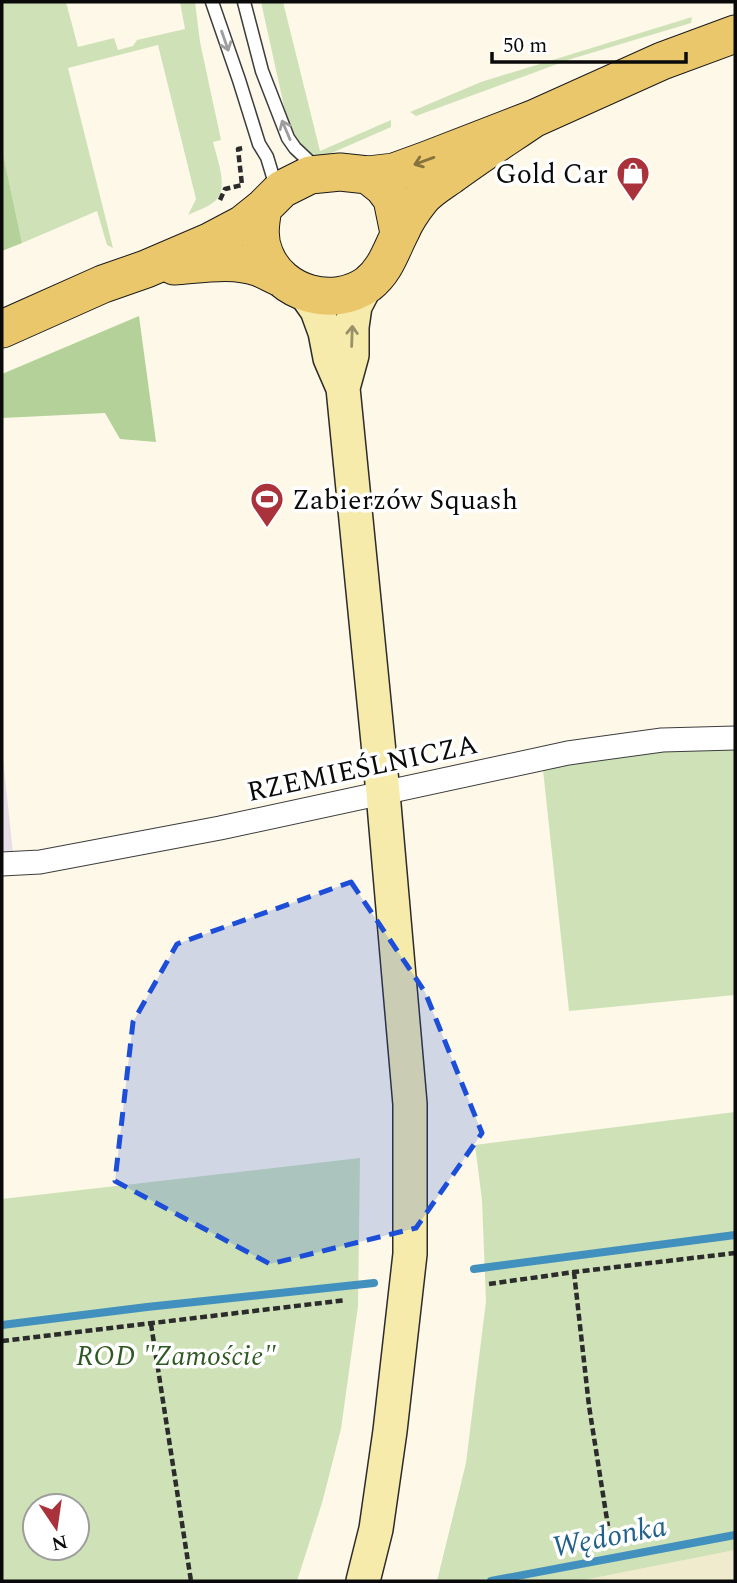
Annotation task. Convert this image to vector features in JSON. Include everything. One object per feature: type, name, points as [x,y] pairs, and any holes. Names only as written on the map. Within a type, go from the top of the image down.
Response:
[{"type":"main road","points":[[2,330],[103,284],[209,242],[243,224],[282,189],[295,181],[310,175],[331,172],[394,172],[533,119],[650,66],[733,35]]},
{"type":"main road","points":[[146,269],[213,262],[239,263],[259,267],[293,286],[322,297],[352,292],[378,275],[409,215],[423,196],[533,119]]},
{"type":"main road","points":[[368,174],[392,199],[400,233]]},
{"type":"main road","points":[[268,204],[259,228],[262,246],[270,265],[293,286]]},
{"type":"street","points":[[343,388],[352,355],[355,306],[366,285]]},
{"type":"street","points":[[293,286],[317,310],[330,358],[343,388],[410,1104],[410,1254],[376,1529],[363,1581]]},
{"type":"street","name":"RZEMIEŚLNICZA","points":[[2,864],[29,864],[220,828],[568,753],[662,740],[735,738]]},
{"type":"lane","points":[[212,2],[259,144],[274,180],[268,204]]},
{"type":"lane","points":[[244,2],[262,71],[288,138],[313,165],[331,172]]},
{"type":"path","points":[[213,207],[219,202],[225,189],[242,185],[238,149]]},
{"type":"path","points":[[489,1284],[735,1253]]},
{"type":"path","points":[[573,1272],[589,1406],[608,1526]]},
{"type":"path","points":[[2,1341],[346,1300]]},
{"type":"path","points":[[151,1324],[191,1581]]},
{"type":"highlighted area","points":[[351,882],[425,992],[482,1133],[416,1228],[270,1264],[115,1181],[133,1022],[177,944]]},
{"type":"shaded area","points":[[2,750],[13,853],[2,852]]},
{"type":"shaded area","points":[[735,1550],[735,1581],[579,1581],[725,1552]]},
{"type":"green space","points":[[2,2],[66,2],[78,47],[114,38],[118,50],[133,46],[137,40],[185,29],[180,2],[195,2],[200,42],[221,140],[213,142],[222,182],[219,197],[188,215],[196,199],[158,45],[68,68],[113,248],[107,245],[97,211],[22,243],[2,149]]},
{"type":"green space","points":[[261,2],[283,2],[320,151],[391,120],[391,127],[318,159],[293,147]]},
{"type":"green space","points":[[692,17],[691,23],[571,59],[416,116],[410,112],[481,82]]},
{"type":"green space","points":[[2,149],[22,243],[2,251]]},
{"type":"green space","points":[[139,316],[156,442],[120,439],[105,413],[2,418],[2,374]]},
{"type":"green space","points":[[683,749],[735,750],[735,995],[569,1011],[543,770],[643,752]]},
{"type":"green space","points":[[735,1112],[735,1550],[579,1581],[437,1581],[466,1463],[486,1301],[482,1200],[475,1145]]},
{"type":"green space","name":"ROD \"Zamoście\"","points":[[360,1158],[358,1306],[341,1429],[322,1503],[297,1581],[2,1581],[2,1199]]},
{"type":"waterway","points":[[474,1269],[735,1235]]},
{"type":"waterway","points":[[2,1325],[374,1283]]},
{"type":"waterway","name":"Wędonka","points":[[491,1581],[735,1535]]},
{"type":"place","name":"Gold Car","points":[[633,203]]},
{"type":"place","name":"Zabierzów Squash","points":[[267,529]]}]
